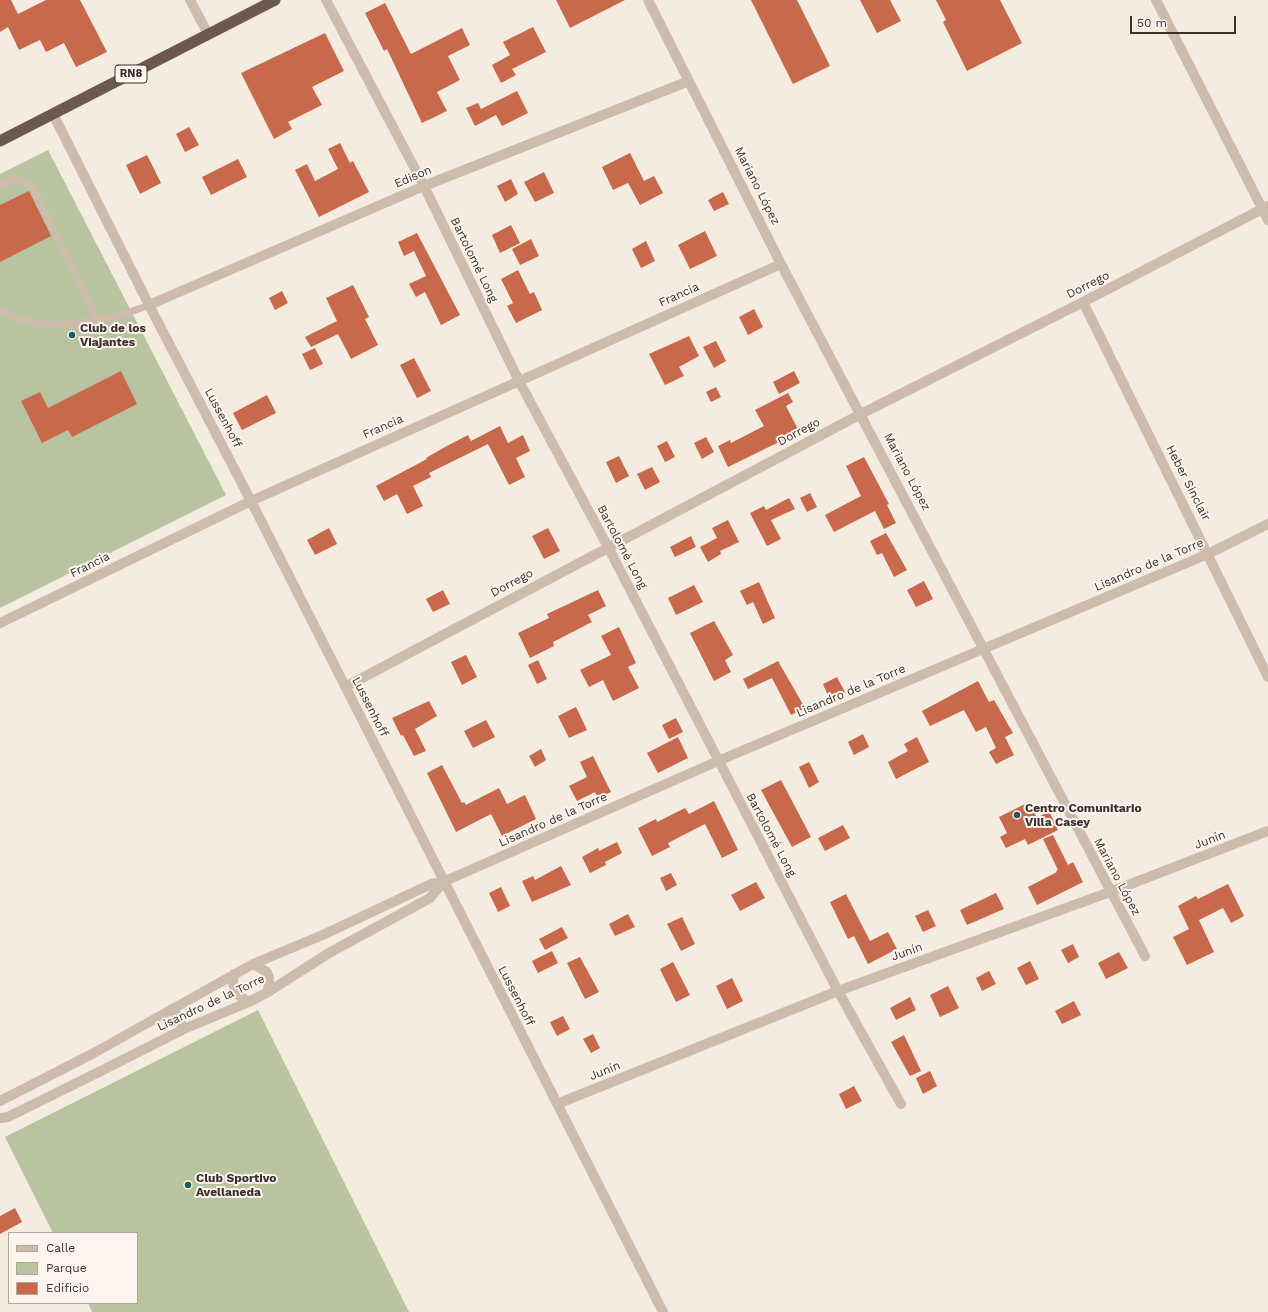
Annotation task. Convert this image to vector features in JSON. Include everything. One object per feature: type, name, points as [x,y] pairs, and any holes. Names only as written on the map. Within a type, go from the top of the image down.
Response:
[{"type":"highway","name":"RN8","points":[[0,141],[275,0]]},
{"type":"street","points":[[190,0],[208,34]]},
{"type":"street","name":"Bartolomé Long","points":[[326,0],[424,186],[519,381],[608,546],[838,991],[901,1104]]},
{"type":"street","name":"Mariano López","points":[[648,0],[781,264],[862,414],[1110,892],[1145,956]]},
{"type":"street","points":[[1156,0],[1265,207],[1268,220]]},
{"type":"street","name":"Edison","points":[[149,305],[424,186],[690,81]]},
{"type":"street","name":"Lussenhoff","points":[[53,114],[663,1312]]},
{"type":"street","name":"Dorrego","points":[[345,687],[608,546],[1265,207]]},
{"type":"street","name":"Francia","points":[[0,623],[251,501],[781,264]]},
{"type":"street","name":"Heber Sinclair","points":[[1082,302],[1268,677]]},
{"type":"street","name":"Lisandro de la Torre","points":[[0,1101],[174,1010],[253,964],[325,934],[431,884],[443,882],[718,761],[1208,554],[1268,524]]},
{"type":"street","name":"Junín","points":[[557,1104],[838,991],[1110,892],[1268,831]]},
{"type":"street","name":"Lisandro de la Torre","points":[[0,1118],[8,1117],[184,1029],[249,1002],[268,992],[329,953],[430,898],[443,882]]},
{"type":"street","points":[[253,964],[267,972],[269,978],[268,992]]},
{"type":"street","points":[[234,974],[233,983],[235,990],[238,995],[249,1002]]},
{"type":"street","points":[[174,1010],[184,1029]]},
{"type":"street","points":[[92,1054],[101,1071]]},
{"type":"lane","points":[[0,186],[16,178],[25,181],[33,188],[98,320]]},
{"type":"lane","points":[[0,311],[36,324],[64,325],[117,317],[149,305]]},
{"type":"green space","name":"Club de los Viajantes","points":[[48,150],[226,495],[0,608],[0,174]]},
{"type":"green space","name":"Club Sportivo Avellaneda","points":[[258,1010],[409,1312],[92,1312],[88,1304],[138,1304],[138,1232],[52,1232],[5,1137]]},
{"type":"building","points":[[0,0],[11,0],[18,14],[46,0],[80,0],[107,52],[76,67],[64,43],[46,52],[40,40],[19,50],[8,27],[0,32]]},
{"type":"building","points":[[556,0],[625,0],[570,28]]},
{"type":"building","points":[[751,0],[797,0],[830,66],[793,84]]},
{"type":"building","points":[[860,0],[890,0],[901,21],[877,33]]},
{"type":"building","points":[[936,0],[1000,0],[1022,43],[967,71],[943,22],[946,20]]},
{"type":"building","points":[[385,3],[411,54],[462,28],[470,45],[448,56],[460,80],[437,92],[447,111],[422,123],[387,49],[384,51],[365,13]]},
{"type":"building","points":[[533,27],[546,52],[512,69],[516,75],[501,83],[492,65],[510,55],[503,42]]},
{"type":"building","points":[[325,33],[344,71],[312,87],[322,105],[288,122],[292,129],[274,139],[241,73]]},
{"type":"building","points":[[517,91],[528,113],[502,126],[496,115],[475,126],[466,108],[478,103],[481,109]]},
{"type":"building","points":[[189,127],[199,145],[185,152],[176,134]]},
{"type":"building","points":[[340,143],[350,163],[353,161],[369,192],[319,217],[295,170],[307,164],[315,181],[338,169],[328,149]]},
{"type":"building","points":[[630,153],[644,181],[654,176],[663,193],[640,205],[628,183],[613,190],[602,167]]},
{"type":"building","points":[[147,155],[161,183],[140,194],[126,165]]},
{"type":"building","points":[[238,159],[247,177],[211,195],[202,177]]},
{"type":"building","points":[[544,172],[554,193],[535,202],[524,182]]},
{"type":"building","points":[[511,179],[518,194],[505,202],[497,186]]},
{"type":"building","points":[[29,191],[51,236],[0,262],[0,205]]},
{"type":"building","points":[[723,192],[729,204],[714,211],[708,200]]},
{"type":"building","points":[[511,225],[520,243],[500,253],[492,235]]},
{"type":"building","points":[[705,231],[717,256],[690,269],[678,245]]},
{"type":"building","points":[[417,233],[460,315],[441,325],[425,292],[416,297],[409,284],[426,276],[414,251],[404,256],[398,242]]},
{"type":"building","points":[[531,239],[539,256],[520,265],[512,249]]},
{"type":"building","points":[[646,241],[655,261],[641,268],[632,249]]},
{"type":"building","points":[[518,270],[530,294],[534,292],[542,310],[516,323],[507,306],[513,303],[501,279]]},
{"type":"building","points":[[353,285],[369,317],[365,319],[378,345],[351,359],[338,334],[311,347],[305,337],[337,321],[326,298]]},
{"type":"building","points":[[282,291],[288,303],[275,310],[269,298]]},
{"type":"building","points":[[754,309],[763,327],[748,335],[739,317]]},
{"type":"building","points":[[689,336],[699,356],[679,367],[684,376],[665,385],[649,354]]},
{"type":"building","points":[[716,341],[726,361],[714,368],[703,347]]},
{"type":"building","points":[[315,348],[323,364],[310,370],[302,354]]},
{"type":"building","points":[[414,358],[431,391],[417,398],[400,365]]},
{"type":"building","points":[[121,371],[137,404],[72,437],[68,430],[42,443],[21,401],[40,392],[48,408]]},
{"type":"building","points":[[794,371],[800,383],[779,394],[773,382]]},
{"type":"building","points":[[716,387],[721,397],[711,402],[706,392]]},
{"type":"building","points":[[788,393],[793,402],[786,406],[801,435],[780,445],[779,442],[728,467],[718,446],[730,440],[731,443],[764,426],[755,410]]},
{"type":"building","points":[[267,395],[276,413],[242,430],[233,413]]},
{"type":"building","points":[[500,426],[508,443],[523,435],[530,451],[516,458],[525,477],[509,485],[488,444],[429,473],[431,477],[413,486],[423,506],[407,514],[397,494],[384,501],[376,486],[468,435],[471,441]]},
{"type":"building","points":[[706,437],[714,452],[702,459],[694,443]]},
{"type":"building","points":[[667,441],[675,457],[665,462],[657,446]]},
{"type":"building","points":[[619,456],[629,476],[616,483],[606,462]]},
{"type":"building","points":[[864,457],[889,504],[887,505],[896,523],[884,529],[875,511],[834,532],[825,515],[861,496],[846,466]]},
{"type":"building","points":[[652,467],[660,482],[645,490],[637,474]]},
{"type":"building","points":[[810,493],[817,507],[807,512],[800,498]]},
{"type":"building","points":[[789,498],[795,509],[771,520],[781,539],[767,546],[750,513],[764,506],[766,510]]},
{"type":"building","points":[[728,520],[739,542],[720,551],[721,554],[708,562],[700,547],[717,538],[712,528]]},
{"type":"building","points":[[329,528],[337,544],[315,555],[307,540]]},
{"type":"building","points":[[548,528],[560,551],[544,559],[532,536]]},
{"type":"building","points":[[886,533],[907,570],[894,577],[882,553],[877,555],[870,541]]},
{"type":"building","points":[[691,536],[696,547],[675,557],[670,547]]},
{"type":"building","points":[[924,581],[933,599],[916,607],[907,590]]},
{"type":"building","points":[[759,582],[775,618],[763,624],[753,602],[747,605],[740,591]]},
{"type":"building","points":[[694,585],[703,602],[676,615],[668,598]]},
{"type":"building","points":[[443,590],[450,604],[433,612],[426,599]]},
{"type":"building","points":[[598,590],[606,606],[588,615],[592,622],[553,642],[554,646],[530,658],[518,633],[549,618],[547,614]]},
{"type":"building","points":[[714,621],[733,655],[725,660],[731,672],[714,681],[690,633]]},
{"type":"building","points":[[619,627],[636,663],[628,667],[639,688],[613,701],[603,680],[589,687],[580,670],[611,655],[601,636]]},
{"type":"building","points":[[466,655],[477,677],[462,685],[451,662]]},
{"type":"building","points":[[538,660],[547,679],[537,684],[528,665]]},
{"type":"building","points":[[778,661],[805,708],[791,715],[772,678],[748,689],[743,679]]},
{"type":"building","points":[[837,677],[845,692],[830,700],[823,684]]},
{"type":"building","points":[[978,681],[989,702],[994,700],[1013,733],[1005,737],[1014,755],[996,764],[989,752],[996,748],[986,727],[976,732],[964,710],[930,726],[922,711]]},
{"type":"building","points":[[429,701],[437,716],[415,729],[426,751],[414,756],[403,735],[401,736],[392,718]]},
{"type":"building","points":[[576,707],[587,730],[569,738],[558,716]]},
{"type":"building","points":[[676,718],[683,732],[669,739],[662,725]]},
{"type":"building","points":[[486,720],[495,737],[473,748],[464,731]]},
{"type":"building","points":[[863,734],[869,747],[854,755],[848,742]]},
{"type":"building","points":[[678,737],[688,758],[658,773],[647,753]]},
{"type":"building","points":[[917,737],[929,762],[896,779],[888,762],[908,751],[904,744]]},
{"type":"building","points":[[541,749],[546,760],[535,767],[529,756]]},
{"type":"building","points":[[593,756],[611,792],[598,798],[595,792],[577,801],[569,786],[587,777],[580,762]]},
{"type":"building","points":[[809,762],[819,782],[809,788],[799,767]]},
{"type":"building","points":[[442,765],[462,803],[464,802],[466,805],[499,788],[507,804],[525,795],[536,819],[502,836],[491,814],[456,832],[427,773]]},
{"type":"building","points":[[781,780],[811,837],[792,847],[761,790]]},
{"type":"building","points":[[714,801],[738,850],[722,858],[705,824],[668,843],[670,847],[652,856],[638,828],[656,819],[657,822],[685,808],[689,814]]},
{"type":"building","points":[[1029,802],[1037,818],[1049,811],[1058,830],[1028,845],[1025,839],[1006,848],[1000,837],[1007,833],[999,817]]},
{"type":"building","points":[[843,825],[850,838],[825,851],[818,838]]},
{"type":"building","points":[[1053,835],[1068,865],[1073,862],[1083,882],[1037,905],[1028,887],[1057,872],[1056,871],[1058,870],[1043,839]]},
{"type":"building","points":[[617,842],[622,853],[605,862],[606,865],[590,873],[582,857],[598,848],[599,851]]},
{"type":"building","points":[[561,866],[571,885],[532,902],[522,881],[533,876],[535,880]]},
{"type":"building","points":[[671,873],[677,885],[666,891],[660,878]]},
{"type":"building","points":[[756,882],[765,898],[740,911],[731,895]]},
{"type":"building","points":[[1228,884],[1244,916],[1231,923],[1223,908],[1199,920],[1214,952],[1187,965],[1173,937],[1189,929],[1178,906],[1196,896],[1198,899]]},
{"type":"building","points":[[501,887],[510,906],[498,912],[489,893]]},
{"type":"building","points":[[996,893],[1004,909],[967,925],[960,910]]},
{"type":"building","points":[[846,894],[870,941],[888,932],[897,949],[868,964],[854,936],[848,939],[830,902]]},
{"type":"building","points":[[928,910],[936,926],[923,932],[915,916]]},
{"type":"building","points":[[628,914],[635,927],[615,936],[609,924]]},
{"type":"building","points":[[682,917],[695,944],[681,951],[667,924]]},
{"type":"building","points":[[562,927],[568,938],[545,950],[539,939]]},
{"type":"building","points":[[1073,944],[1079,957],[1068,963],[1061,950]]},
{"type":"building","points":[[552,951],[558,963],[538,973],[532,961]]},
{"type":"building","points":[[1119,952],[1128,968],[1106,979],[1098,963]]},
{"type":"building","points":[[580,957],[599,992],[585,999],[567,963]]},
{"type":"building","points":[[1030,961],[1039,979],[1026,985],[1017,968]]},
{"type":"building","points":[[673,962],[690,995],[676,1002],[660,969]]},
{"type":"building","points":[[989,971],[996,984],[982,991],[976,978]]},
{"type":"building","points":[[732,978],[743,1001],[727,1009],[716,986]]},
{"type":"building","points":[[948,986],[959,1008],[940,1017],[930,995]]},
{"type":"building","points":[[910,997],[916,1010],[896,1020],[890,1008]]},
{"type":"building","points":[[1074,1001],[1081,1015],[1062,1024],[1055,1011]]},
{"type":"building","points":[[563,1016],[570,1029],[557,1036],[550,1022]]},
{"type":"building","points":[[593,1034],[600,1048],[591,1053],[583,1039]]},
{"type":"building","points":[[904,1035],[921,1071],[910,1076],[891,1042]]},
{"type":"building","points":[[930,1071],[937,1086],[923,1094],[916,1078]]},
{"type":"building","points":[[854,1086],[862,1101],[846,1109],[839,1094]]},
{"type":"building","points":[[15,1208],[22,1222],[0,1234],[0,1216]]},
{"type":"place","name":"Club de los Viajantes","points":[[72,335]]},
{"type":"place","name":"Centro Comunitario Villa Casey","points":[[1017,815]]},
{"type":"place","name":"Club Sportivo Avellaneda","points":[[188,1185]]}]
